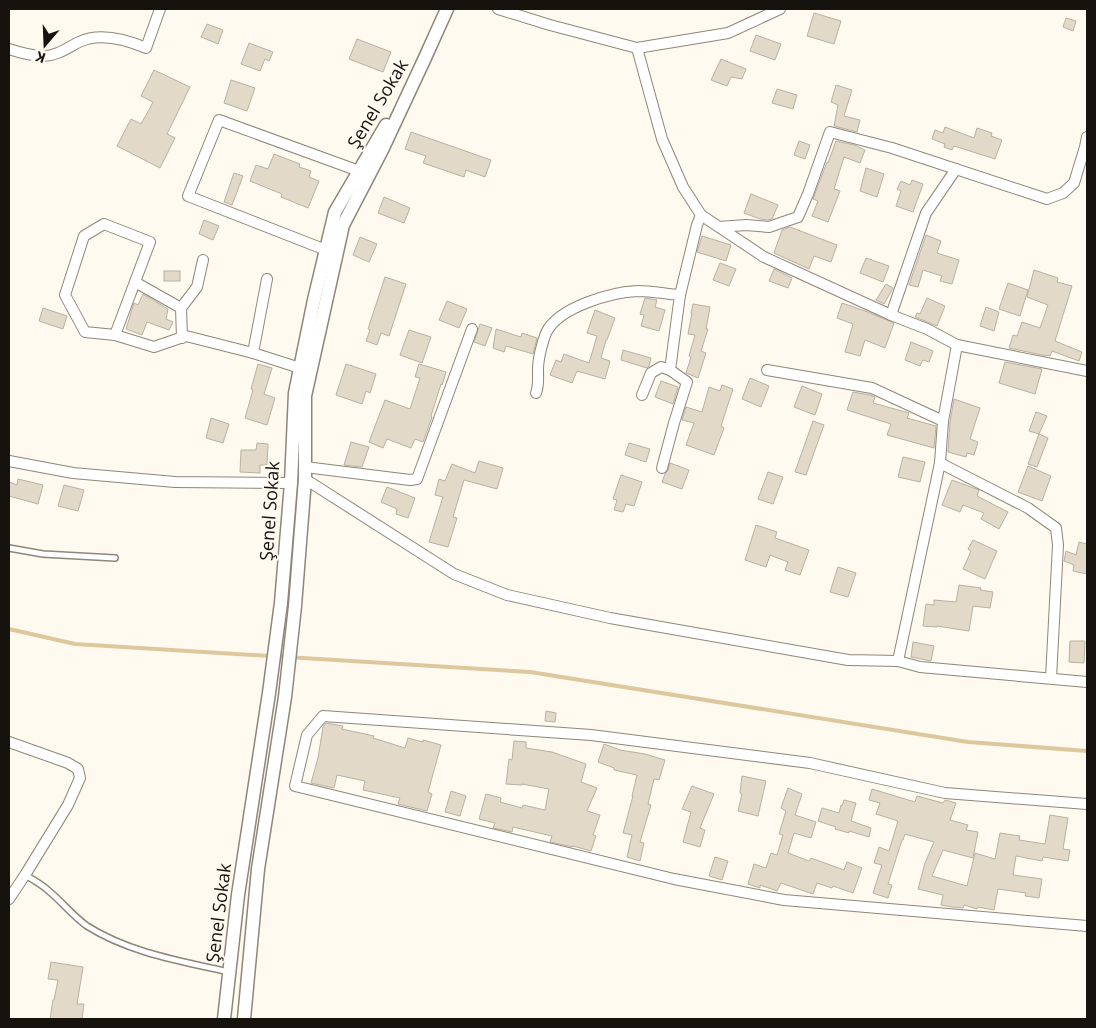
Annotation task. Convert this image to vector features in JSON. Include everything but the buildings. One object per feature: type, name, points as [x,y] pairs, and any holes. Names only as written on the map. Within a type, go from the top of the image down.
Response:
[{"type":"street","points":[[9,49],[44,56],[62,52],[94,37],[115,38],[133,42],[146,48],[160,9]]},
{"type":"street","points":[[424,60],[447,9]]},
{"type":"street","points":[[498,9],[638,48],[728,33],[780,9]]},
{"type":"street","points":[[638,48],[662,139],[684,187],[701,215],[764,257],[927,329],[957,345],[1087,371]]},
{"type":"street","name":"Şenel Sokak","points":[[224,1019],[238,895],[281,603],[291,483],[295,393],[314,300],[335,212],[424,60]]},
{"type":"street","name":"Şenel Sokak","points":[[244,1019],[258,869],[285,697],[295,606],[305,473],[305,396],[343,225],[382,150],[424,60]]},
{"type":"street","points":[[326,250],[188,196],[219,120],[359,171]]},
{"type":"street","points":[[719,226],[746,225],[769,227],[798,217],[830,132],[892,148],[1047,199],[1063,193],[1074,183],[1087,137]]},
{"type":"street","points":[[890,314],[926,213],[956,169]]},
{"type":"street","points":[[670,370],[680,295],[701,215]]},
{"type":"street","points":[[115,335],[150,242],[104,224],[84,236],[65,295],[86,332],[115,335],[154,347],[186,336],[253,353],[300,368]]},
{"type":"street","points":[[182,338],[181,308],[197,287],[203,260]]},
{"type":"street","points":[[253,353],[267,279]]},
{"type":"street","points":[[135,282],[181,308]]},
{"type":"street","points":[[536,393],[539,384],[538,369],[541,352],[547,332],[558,318],[582,305],[605,296],[638,291],[680,295]]},
{"type":"street","points":[[305,473],[417,479],[472,329]]},
{"type":"street","points":[[898,661],[940,463],[943,421],[957,345]]},
{"type":"street","points":[[642,395],[651,373],[661,367],[670,370],[687,382],[662,468]]},
{"type":"street","points":[[767,370],[872,388],[943,421]]},
{"type":"street","points":[[9,461],[73,473],[175,482],[291,483]]},
{"type":"street","points":[[940,463],[1028,508],[1056,528],[1058,545],[1051,678]]},
{"type":"street","points":[[305,473],[454,574],[508,595],[610,618],[848,660],[898,661],[920,667],[1087,682]]},
{"type":"street","points":[[1087,804],[945,793],[810,763],[591,735],[323,716],[307,735],[295,786],[674,879],[784,900],[1087,926]]},
{"type":"street","points":[[9,742],[68,763],[78,769],[80,778],[68,805],[9,899]]},
{"type":"lane","points":[[9,548],[43,554],[114,558]]},
{"type":"lane","points":[[25,875],[41,884],[77,919],[111,939],[150,954],[229,972]]},
{"type":"waterway","points":[[9,629],[75,644],[530,672],[968,742],[1087,751]]}]
